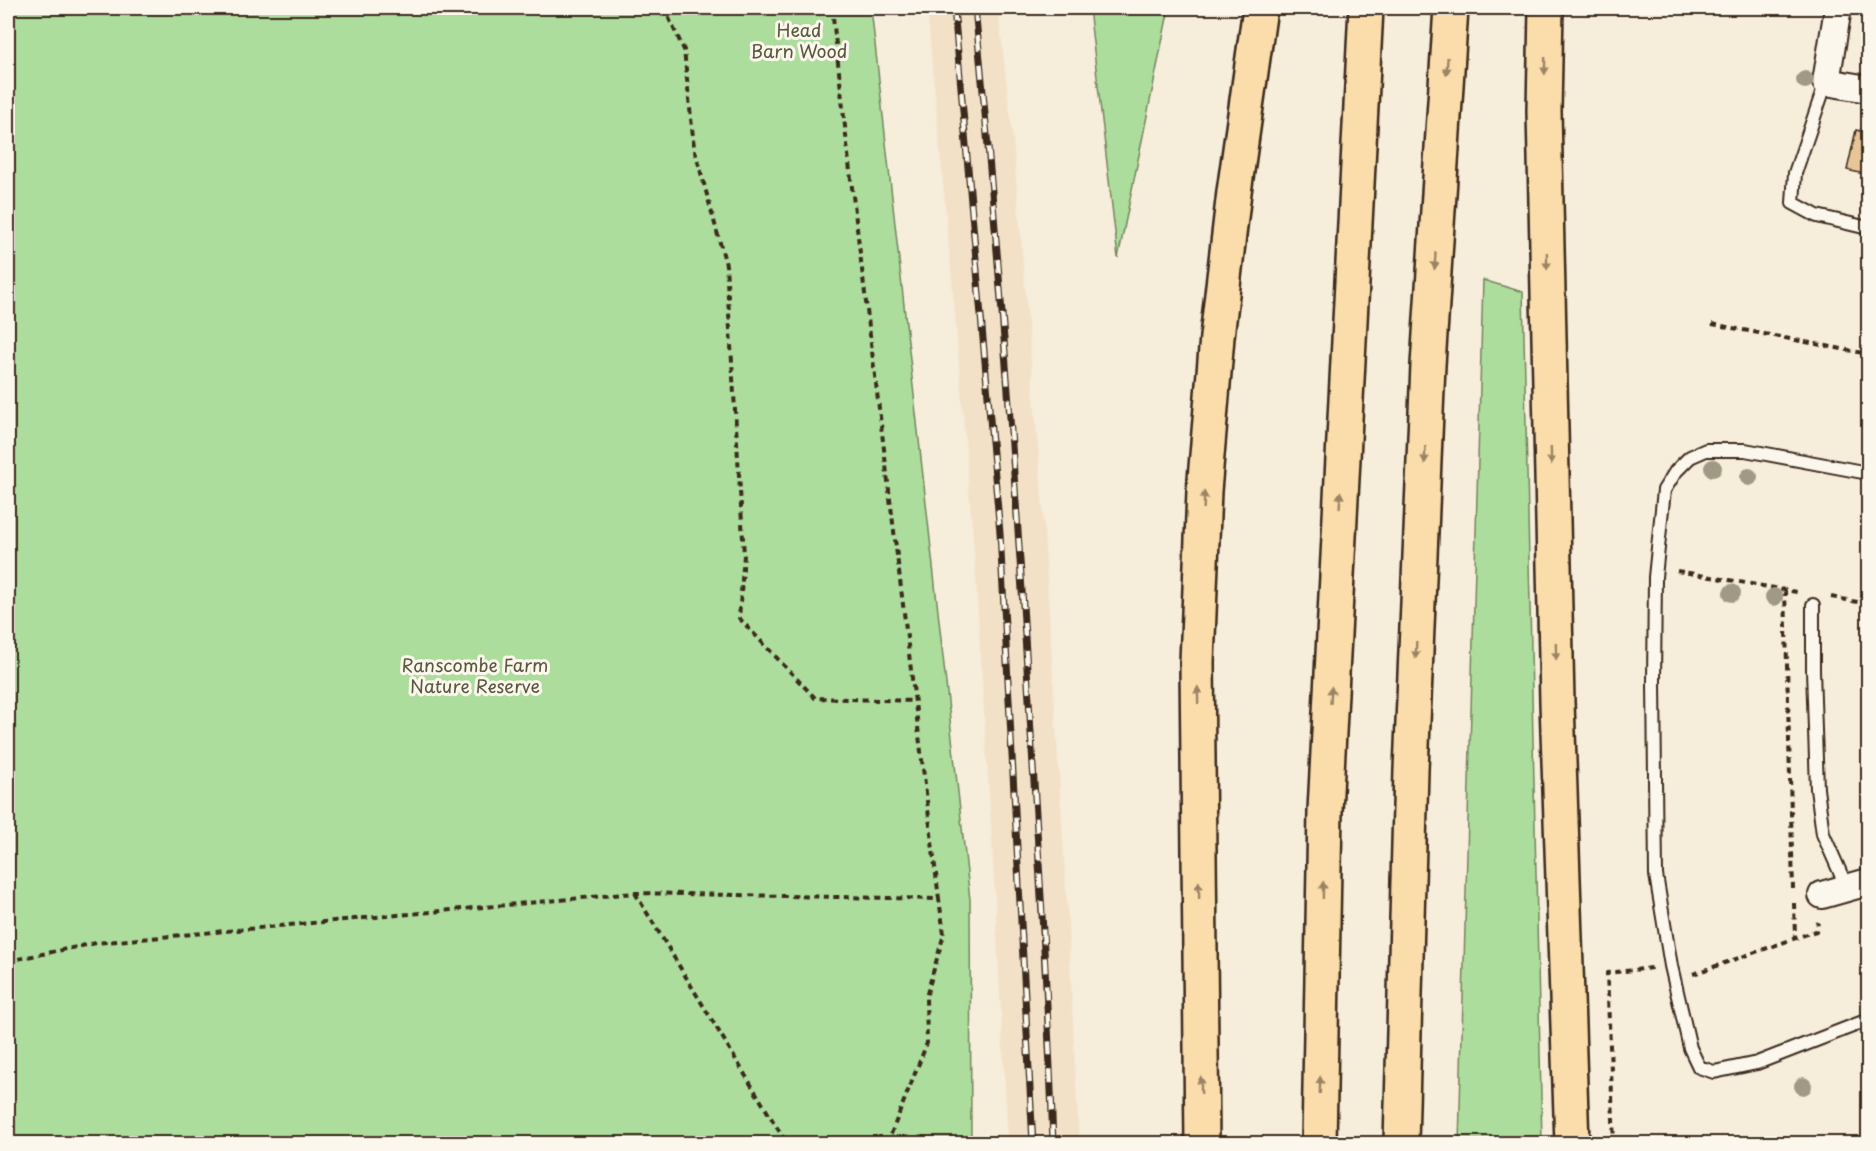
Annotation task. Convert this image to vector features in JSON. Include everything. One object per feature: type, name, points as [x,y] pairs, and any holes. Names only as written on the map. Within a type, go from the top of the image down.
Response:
[{"type":"highway","points":[[1202,1143],[1197,662],[1204,491],[1217,337],[1234,192],[1260,8]]},
{"type":"highway","points":[[1318,1143],[1325,811],[1366,8]]},
{"type":"highway","points":[[1401,1143],[1411,770],[1426,413],[1451,8]]},
{"type":"highway","points":[[1546,8],[1544,111],[1556,678],[1572,1143]]},
{"type":"street","points":[[1838,8],[1826,82],[1869,89]]},
{"type":"street","points":[[1822,895],[1858,885]]},
{"type":"lane","points":[[1826,82],[1795,173],[1792,203],[1817,216],[1869,228]]},
{"type":"lane","points":[[1869,473],[1745,450],[1706,450],[1690,457],[1676,471],[1664,490],[1656,567],[1653,682],[1656,875],[1674,980],[1690,1048],[1699,1067],[1714,1072],[1757,1063],[1869,1020]]},
{"type":"lane","points":[[1813,605],[1812,670],[1817,789],[1823,834],[1858,885]]},
{"type":"path","points":[[664,8],[684,50],[694,147],[726,265],[744,555],[739,618],[815,698],[914,700]]},
{"type":"path","points":[[832,8],[944,934],[926,997],[927,1042],[887,1143]]},
{"type":"path","points":[[1712,324],[1869,354]]},
{"type":"path","points":[[1656,567],[1806,593]]},
{"type":"path","points":[[1785,590],[1795,938]]},
{"type":"path","points":[[1827,597],[1869,604]]},
{"type":"path","points":[[8,961],[96,943],[635,893],[939,899]]},
{"type":"path","points":[[635,893],[787,1143]]},
{"type":"path","points":[[1674,980],[1816,931],[1822,895]]},
{"type":"path","points":[[1614,1143],[1607,973],[1671,966]]},
{"type":"shaded area","points":[[927,8],[998,8],[1013,139],[1042,496],[1079,1143],[1008,1143],[975,565]]},
{"type":"green space","name":"Ranscombe Farm Nature Reserve","points":[[8,8],[871,8],[970,900],[971,1143],[8,1143]]},
{"type":"green space","points":[[1089,8],[1169,8],[1118,258]]},
{"type":"green space","points":[[1483,280],[1523,292],[1542,1143],[1459,1143]]},
{"type":"building","points":[[1856,130],[1868,133],[1868,175],[1847,170]]},
{"type":"railway","points":[[954,8],[1000,533],[1033,1144]]},
{"type":"railway","points":[[975,8],[1015,481],[1042,908],[1053,1144]]},
{"type":"park label","name":"Head Barn Wood","points":[[799,42]]}]
